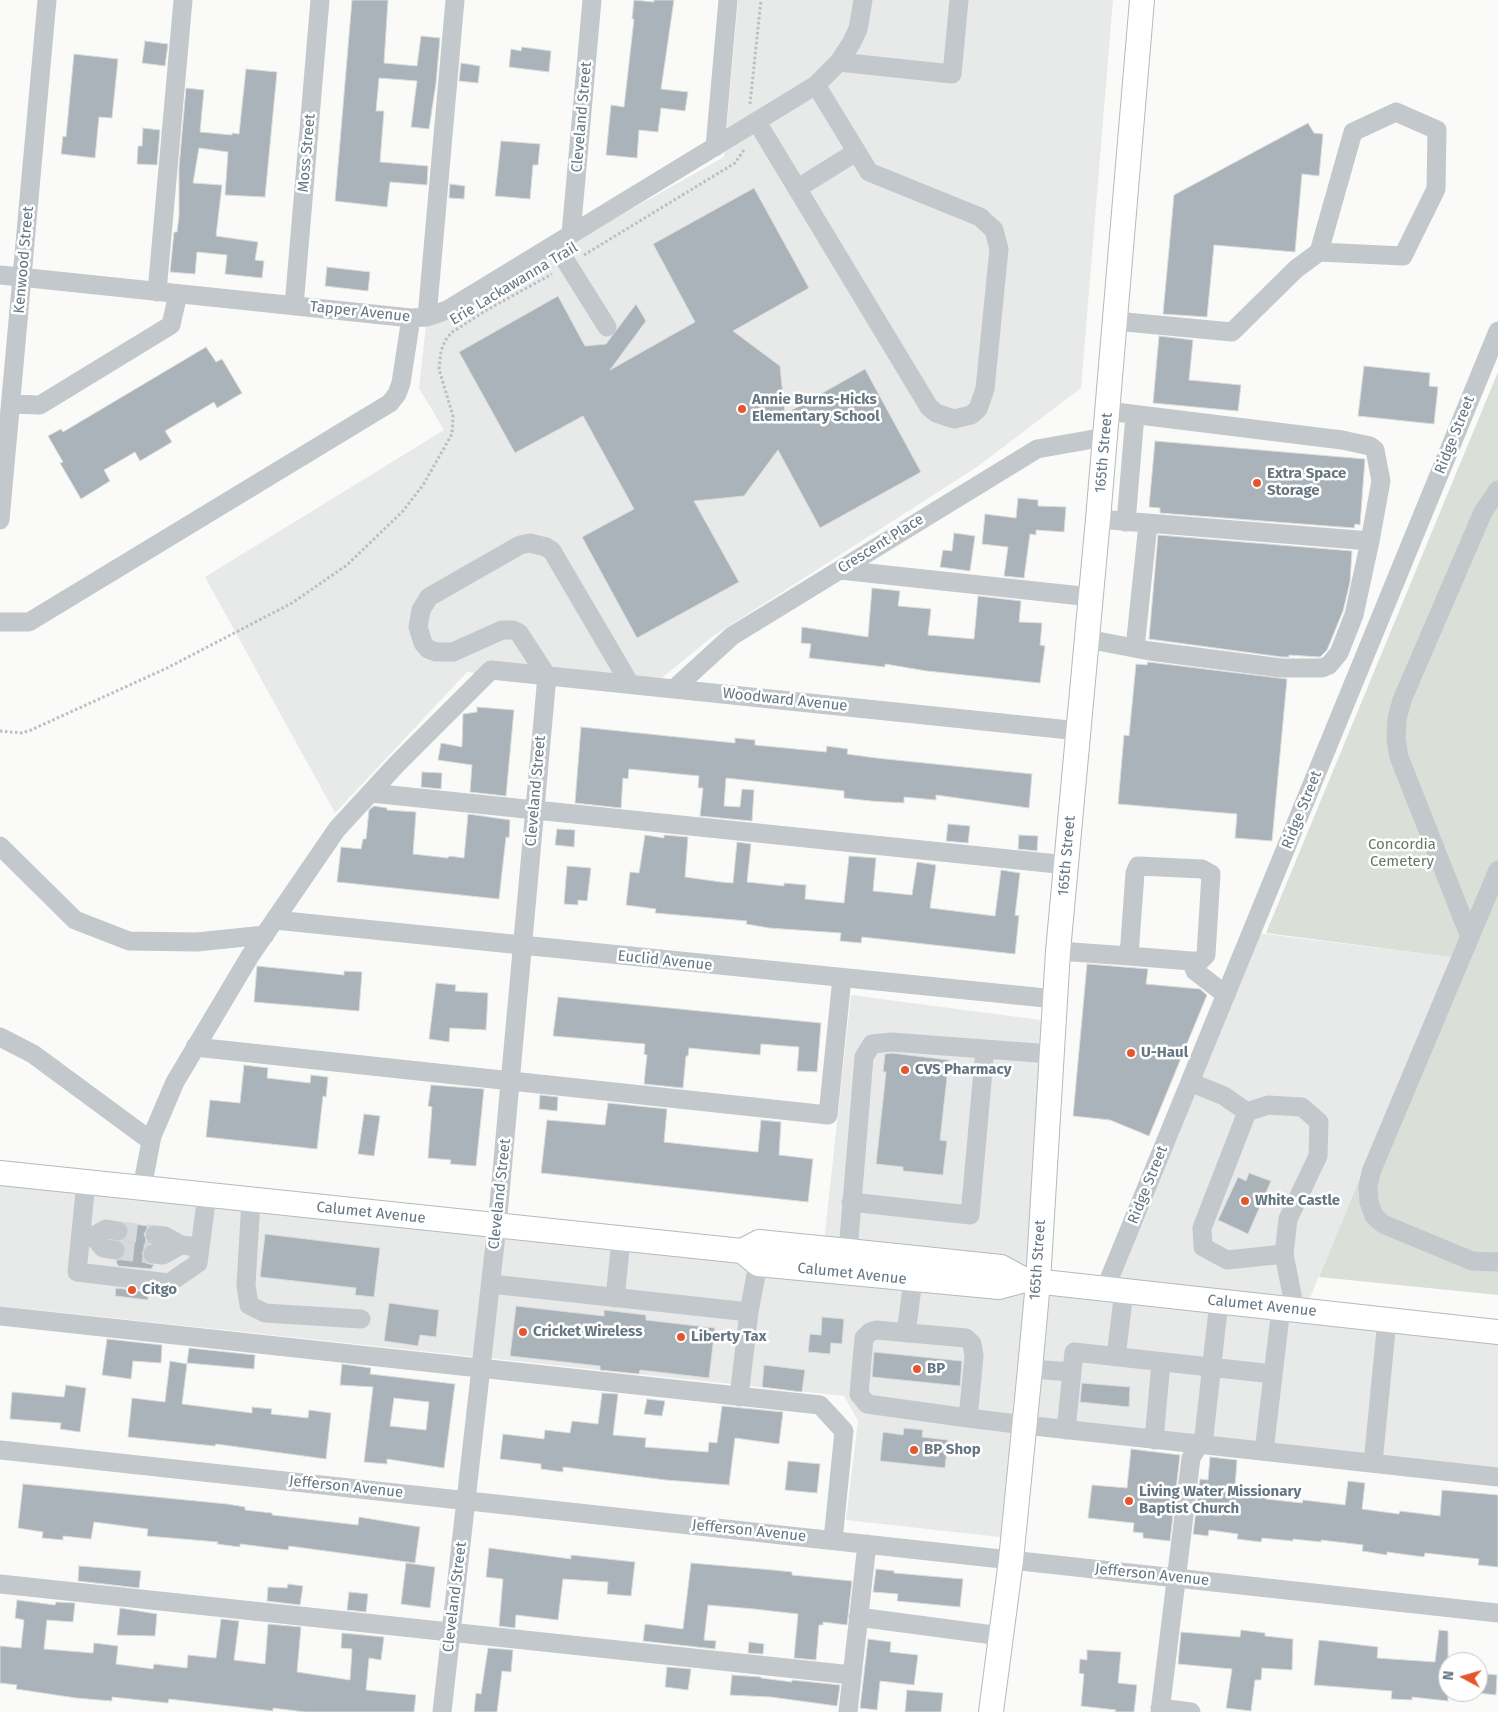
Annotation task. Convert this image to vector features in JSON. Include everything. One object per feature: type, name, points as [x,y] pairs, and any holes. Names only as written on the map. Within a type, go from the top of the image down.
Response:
[{"type":"main road","name":"165th Street","points":[[991,1712],[1010,1560],[1030,1369],[1031,1281],[1058,951],[1098,519],[1142,0]]},
{"type":"main road","name":"Calumet Avenue","points":[[0,1173],[621,1240],[913,1280],[999,1287],[1031,1281],[1498,1332]]},
{"type":"main road","name":"Calumet Avenue","points":[[750,1258],[759,1242],[1001,1268],[1031,1281]]},
{"type":"street","name":"Kenwood Street","points":[[0,520],[47,0]]},
{"type":"street","points":[[157,292],[183,0]]},
{"type":"street","name":"Moss Street","points":[[294,306],[320,0]]},
{"type":"street","points":[[0,622],[29,622],[390,403],[398,394],[419,318],[455,0]]},
{"type":"street","name":"Cleveland Street","points":[[571,234],[592,0]]},
{"type":"street","points":[[715,147],[728,0]]},
{"type":"street","name":"Tapper Avenue","points":[[0,274],[157,292],[419,318],[448,310],[715,147],[753,114],[816,85],[839,62],[858,29],[863,0]]},
{"type":"street","points":[[839,62],[952,74],[960,0]]},
{"type":"street","points":[[753,114],[929,407],[936,413],[954,419],[971,414],[978,409],[985,389],[999,249],[994,230],[980,218],[869,172],[816,85]]},
{"type":"street","points":[[1115,321],[1232,332],[1296,269],[1319,252],[1353,132],[1396,112],[1437,130],[1436,189],[1404,256],[1319,252]]},
{"type":"street","points":[[798,188],[856,152]]},
{"type":"street","points":[[555,244],[607,328]]},
{"type":"street","points":[[10,404],[40,405],[171,326],[178,294]]},
{"type":"street","name":"Ridge Street","points":[[1116,1357],[1115,1290],[1190,1082],[1498,331]]},
{"type":"street","points":[[1087,639],[1135,648],[1281,668],[1322,668],[1329,665],[1339,653],[1354,615],[1381,480],[1376,450],[1370,446],[1342,440],[1107,411]]},
{"type":"street","points":[[1126,522],[1135,415]]},
{"type":"street","name":"Crescent Place","points":[[675,688],[732,636],[1037,449],[1105,438]]},
{"type":"street","points":[[1470,937],[1399,757],[1396,739],[1397,719],[1402,700],[1483,512],[1498,490]]},
{"type":"street","points":[[1098,519],[1370,541]]},
{"type":"street","points":[[1135,648],[1148,524]]},
{"type":"street","points":[[547,676],[519,633],[514,630],[502,630],[453,652],[436,652],[428,649],[423,643],[418,627],[418,618],[424,602],[429,597],[520,545],[530,543],[546,546],[552,551],[630,684]]},
{"type":"street","points":[[840,570],[1091,597]]},
{"type":"street","name":"Woodward Avenue","points":[[371,793],[491,670],[1079,731]]},
{"type":"street","name":"Cleveland Street","points":[[442,1712],[497,1226],[547,676]]},
{"type":"street","points":[[142,1188],[151,1141],[175,1082],[270,927],[337,829],[371,793],[1067,865]]},
{"type":"street","name":"Euclid Avenue","points":[[0,846],[75,920],[129,940],[197,942],[270,927],[523,946],[1055,1000]]},
{"type":"street","points":[[1058,951],[1191,961],[1200,961],[1206,954],[1211,874],[1202,869],[1138,866],[1135,873],[1129,956]]},
{"type":"street","points":[[1498,870],[1371,1172],[1369,1202],[1374,1216],[1389,1228],[1472,1261],[1498,1262]]},
{"type":"street","points":[[1191,961],[1195,971],[1226,995]]},
{"type":"street","points":[[195,1048],[828,1115],[842,978]]},
{"type":"street","points":[[0,1037],[33,1054],[151,1141]]},
{"type":"street","points":[[848,1251],[864,1057],[872,1044],[892,1042],[1051,1054]]},
{"type":"street","points":[[851,1202],[970,1215],[985,1049]]},
{"type":"street","points":[[1190,1082],[1224,1096],[1247,1112]]},
{"type":"street","points":[[1247,1112],[1268,1105],[1302,1107],[1319,1122],[1318,1156],[1288,1219],[1284,1254],[1288,1309],[1273,1374],[1264,1451]]},
{"type":"street","points":[[1247,1112],[1202,1228],[1203,1247],[1227,1260],[1284,1254]]},
{"type":"street","points":[[86,1182],[87,1236],[77,1272],[169,1283],[198,1263],[207,1195]]},
{"type":"street","points":[[251,1200],[246,1285],[249,1305],[265,1313],[361,1320]]},
{"type":"street","points":[[87,1236],[106,1229],[118,1231]]},
{"type":"street","points":[[155,1235],[165,1236],[181,1245],[200,1247]]},
{"type":"street","points":[[87,1236],[103,1248],[115,1250]]},
{"type":"street","points":[[615,1298],[621,1240]]},
{"type":"street","points":[[153,1254],[163,1255],[181,1245]]},
{"type":"street","points":[[739,1397],[749,1312],[750,1258]]},
{"type":"street","points":[[906,1333],[913,1280]]},
{"type":"street","points":[[491,1284],[749,1312]]},
{"type":"street","points":[[1191,1712],[1160,1710],[1191,1458],[1197,1444],[1204,1436],[1219,1301]]},
{"type":"street","points":[[0,1316],[820,1405],[844,1431],[833,1540]]},
{"type":"street","points":[[1373,1463],[1387,1320]]},
{"type":"street","points":[[968,1418],[974,1356],[972,1344],[966,1338],[876,1330],[870,1332],[864,1338],[859,1394],[862,1401],[867,1404],[968,1418],[1066,1430],[1498,1477]]},
{"type":"street","points":[[1066,1430],[1074,1352],[1273,1374]]},
{"type":"street","points":[[1154,1440],[1162,1362]]},
{"type":"street","points":[[1030,1369],[1072,1372]]},
{"type":"street","name":"Jefferson Avenue","points":[[0,1450],[1498,1612]]},
{"type":"street","points":[[848,1712],[866,1544]]},
{"type":"street","points":[[0,1584],[852,1675]]},
{"type":"street","points":[[858,1617],[1001,1636]]},
{"type":"path","points":[[753,114],[761,0]]},
{"type":"path","name":"Erie Lackawanna Trail","points":[[0,731],[22,733],[31,730],[167,668],[292,603],[347,565],[403,511],[439,460],[452,434],[451,407],[439,368],[441,351],[451,333],[485,311],[568,265],[735,163],[742,156],[745,147]]},
{"type":"shaded area","name":"Annie Burns-Hicks Elementary School","points":[[738,0],[1113,0],[1081,388],[977,467],[712,637],[642,694],[467,672],[335,813],[205,577],[444,430],[419,388],[426,325],[724,157]]},
{"type":"shaded area","points":[[1257,933],[1452,957],[1307,1305],[1114,1283]]},
{"type":"shaded area","points":[[851,995],[1048,1021],[1032,1276],[824,1242]]},
{"type":"shaded area","points":[[0,1177],[1032,1286],[1008,1538],[846,1520],[858,1421],[844,1396],[0,1306]]},
{"type":"shaded area","points":[[1040,1287],[1498,1335],[1498,1471],[1031,1421]]},
{"type":"green space","name":"Concordia Cemetery","points":[[1498,372],[1498,1295],[1319,1277],[1451,957],[1266,933]]},
{"type":"building","points":[[352,0],[388,0],[384,63],[417,66],[421,36],[440,38],[429,129],[411,127],[417,81],[379,78],[376,111],[384,111],[380,162],[428,166],[427,185],[390,182],[387,207],[335,201]]},
{"type":"building","points":[[634,0],[654,2],[654,0],[674,0],[661,89],[688,92],[685,111],[661,108],[658,132],[639,130],[637,158],[606,155],[611,105],[624,107],[634,19],[632,19]]},
{"type":"building","points":[[145,41],[168,44],[165,66],[142,63]]},
{"type":"building","points":[[522,47],[551,51],[549,72],[509,67],[511,49],[521,51]]},
{"type":"building","points":[[74,54],[118,59],[112,118],[99,117],[95,158],[61,154],[63,136],[66,137]]},
{"type":"building","points":[[461,63],[480,66],[478,83],[459,81]]},
{"type":"building","points":[[246,69],[277,72],[265,197],[225,195],[228,152],[199,148],[193,183],[222,185],[216,236],[258,242],[255,260],[264,261],[262,278],[225,274],[227,255],[197,252],[195,274],[170,272],[174,232],[177,232],[179,215],[179,167],[186,88],[204,90],[200,132],[239,134]]},
{"type":"building","points":[[1308,123],[1314,133],[1323,134],[1319,176],[1302,174],[1295,252],[1214,245],[1207,317],[1163,314],[1174,195]]},
{"type":"building","points":[[143,128],[160,130],[157,165],[137,164],[138,146],[142,146]]},
{"type":"building","points":[[501,141],[540,144],[538,165],[533,165],[530,199],[495,196]]},
{"type":"building","points":[[450,184],[465,186],[464,199],[449,198]]},
{"type":"building","points":[[754,188],[809,288],[733,331],[780,366],[785,414],[865,369],[921,472],[820,528],[778,450],[744,496],[694,501],[739,582],[637,638],[582,537],[634,509],[583,416],[515,453],[459,352],[558,296],[585,346],[606,344],[636,304],[646,321],[610,370],[695,322],[653,244]]},
{"type":"building","points":[[327,267],[370,272],[368,291],[325,286]]},
{"type":"building","points":[[1159,336],[1193,340],[1189,380],[1241,385],[1238,411],[1153,403]]},
{"type":"building","points":[[206,347],[216,362],[222,359],[242,393],[217,408],[214,402],[165,431],[172,442],[140,461],[135,452],[104,470],[110,481],[81,499],[60,463],[63,462],[48,436],[61,429],[63,432]]},
{"type":"building","points":[[1364,366],[1430,373],[1429,386],[1438,387],[1434,424],[1358,416]]},
{"type":"building","name":"Extra Space Storage","points":[[1155,441],[1365,459],[1360,525],[1355,524],[1354,528],[1160,513],[1160,508],[1149,507]]},
{"type":"building","points":[[1018,498],[1038,500],[1038,506],[1066,507],[1064,532],[1036,530],[1036,535],[1030,534],[1024,578],[1004,576],[1008,547],[982,544],[985,514],[1016,518]]},
{"type":"building","points":[[954,533],[975,536],[970,571],[940,567],[943,550],[952,551]]},
{"type":"building","points":[[1158,535],[1352,551],[1350,582],[1343,611],[1327,650],[1320,657],[1289,655],[1289,657],[1282,657],[1149,639]]},
{"type":"building","points":[[872,588],[900,591],[898,606],[931,609],[928,635],[974,639],[978,596],[1021,601],[1019,622],[1042,623],[1040,645],[1045,646],[1040,683],[927,671],[885,664],[885,667],[809,658],[811,644],[801,643],[802,627],[868,637]]},
{"type":"building","points":[[1148,662],[1287,679],[1272,841],[1235,838],[1237,814],[1118,804],[1124,735],[1129,736],[1136,664],[1147,665]]},
{"type":"building","points":[[477,707],[514,710],[506,796],[470,792],[472,765],[438,760],[441,743],[462,747],[463,714],[477,712]]},
{"type":"building","points":[[581,727],[735,743],[735,738],[755,740],[755,745],[826,752],[827,746],[848,749],[847,754],[876,758],[1032,774],[1029,808],[936,795],[936,800],[904,797],[904,803],[871,801],[844,798],[844,791],[726,778],[724,806],[740,807],[742,789],[754,790],[752,821],[700,816],[703,788],[698,788],[699,776],[629,769],[628,779],[623,778],[621,808],[575,803]]},
{"type":"building","points":[[422,772],[442,773],[441,789],[421,787]]},
{"type":"building","points":[[374,806],[387,808],[387,810],[416,812],[413,854],[448,858],[449,856],[464,858],[468,814],[510,820],[509,838],[506,837],[499,899],[337,882],[341,847],[361,849],[363,839],[366,839],[369,810]]},
{"type":"building","points":[[948,824],[970,826],[968,843],[946,841]]},
{"type":"building","points":[[557,829],[575,830],[574,847],[555,845]]},
{"type":"building","points":[[645,835],[664,838],[664,835],[688,837],[685,877],[733,883],[737,842],[751,844],[747,882],[784,886],[784,883],[806,885],[805,899],[844,903],[849,856],[876,858],[873,891],[912,895],[917,862],[936,865],[930,908],[995,916],[1001,870],[1020,873],[1015,915],[1019,916],[1015,954],[862,937],[861,943],[840,941],[841,933],[769,928],[746,924],[747,921],[655,913],[656,909],[626,905],[630,872],[639,873]]},
{"type":"building","points":[[1019,835],[1038,836],[1037,851],[1018,849]]},
{"type":"building","points":[[567,866],[591,868],[587,901],[578,900],[578,905],[564,904]]},
{"type":"building","name":"U-Haul","points":[[1087,964],[1148,969],[1146,984],[1200,989],[1207,995],[1149,1136],[1110,1120],[1073,1116]]},
{"type":"building","points":[[257,966],[344,975],[344,971],[362,972],[359,1011],[254,1002]]},
{"type":"building","points":[[436,983],[456,985],[455,991],[488,993],[486,1030],[450,1028],[449,1042],[429,1039]]},
{"type":"building","points":[[558,997],[821,1023],[817,1072],[797,1071],[799,1047],[761,1044],[760,1055],[689,1048],[688,1056],[686,1056],[683,1088],[644,1084],[647,1055],[644,1054],[645,1044],[553,1036]]},
{"type":"building","name":"CVS Pharmacy","points":[[891,1053],[949,1060],[940,1140],[947,1141],[943,1175],[903,1171],[903,1167],[876,1164],[886,1072],[883,1072],[885,1054]]},
{"type":"building","points":[[244,1065],[268,1068],[267,1078],[310,1083],[311,1075],[328,1077],[326,1097],[323,1096],[317,1149],[206,1137],[210,1100],[240,1103]]},
{"type":"building","points":[[431,1085],[484,1089],[476,1166],[450,1164],[451,1160],[428,1158],[432,1107],[428,1106]]},
{"type":"building","points":[[540,1095],[558,1097],[557,1111],[539,1109]]},
{"type":"building","points":[[608,1103],[667,1109],[664,1142],[700,1146],[758,1152],[761,1120],[781,1122],[779,1155],[813,1159],[808,1202],[541,1173],[547,1120],[605,1125]]},
{"type":"building","points":[[364,1114],[380,1116],[374,1156],[358,1154]]},
{"type":"building","name":"White Castle","points":[[1249,1173],[1271,1181],[1248,1234],[1218,1220],[1238,1177],[1246,1181]]},
{"type":"building","points":[[126,1223],[149,1226],[144,1234],[148,1244],[142,1253],[146,1263],[154,1265],[151,1269],[118,1266],[116,1261],[123,1257],[126,1252],[122,1241],[129,1233]]},
{"type":"building","points":[[265,1234],[380,1248],[374,1297],[355,1295],[356,1288],[260,1277]]},
{"type":"building","points":[[116,1288],[148,1292],[148,1300],[115,1296]]},
{"type":"building","points":[[389,1303],[439,1310],[436,1337],[420,1335],[418,1346],[384,1341]]},
{"type":"building","points":[[516,1306],[604,1316],[604,1310],[646,1315],[646,1320],[715,1328],[709,1378],[640,1370],[639,1374],[600,1370],[600,1366],[510,1356]]},
{"type":"building","points":[[822,1317],[844,1319],[842,1344],[831,1343],[830,1354],[808,1352],[810,1334],[821,1335]]},
{"type":"building","points":[[107,1339],[162,1345],[161,1363],[133,1361],[131,1379],[102,1375]]},
{"type":"building","points":[[189,1348],[255,1355],[254,1369],[187,1363]]},
{"type":"building","name":"BP","points":[[874,1352],[962,1361],[960,1386],[872,1377]]},
{"type":"building","points":[[170,1361],[187,1364],[182,1404],[252,1413],[252,1407],[272,1409],[271,1414],[308,1418],[309,1410],[331,1413],[326,1459],[216,1444],[215,1446],[128,1437],[132,1398],[165,1402]]},
{"type":"building","points":[[342,1364],[371,1368],[370,1374],[455,1384],[444,1468],[387,1459],[387,1464],[364,1462],[373,1387],[340,1385]],"holes":[[[394,1398],[429,1402],[426,1430],[390,1426]]]},
{"type":"building","points":[[764,1365],[805,1370],[802,1392],[762,1387]]},
{"type":"building","points":[[1082,1383],[1130,1387],[1129,1407],[1080,1402]]},
{"type":"building","points":[[66,1385],[86,1388],[80,1432],[60,1429],[61,1423],[10,1419],[12,1392],[64,1397]]},
{"type":"building","points":[[602,1393],[618,1394],[613,1435],[646,1438],[645,1447],[708,1452],[709,1442],[717,1443],[722,1406],[783,1412],[779,1444],[735,1438],[729,1485],[666,1480],[563,1467],[563,1472],[541,1469],[541,1464],[500,1459],[503,1434],[544,1439],[545,1430],[570,1433],[572,1421],[598,1424]]},
{"type":"building","points":[[647,1399],[665,1401],[662,1416],[644,1414]]},
{"type":"building","name":"BP Shop","points":[[904,1428],[923,1430],[922,1437],[948,1440],[945,1468],[880,1461],[883,1432],[903,1435]]},
{"type":"building","points":[[1131,1449],[1180,1455],[1170,1541],[1143,1538],[1143,1533],[1133,1532],[1134,1523],[1088,1518],[1092,1485],[1127,1488]]},
{"type":"building","points":[[1210,1457],[1237,1460],[1235,1487],[1267,1491],[1266,1499],[1302,1503],[1303,1500],[1345,1505],[1348,1481],[1365,1483],[1362,1509],[1399,1514],[1400,1511],[1440,1516],[1442,1490],[1498,1495],[1498,1567],[1478,1565],[1479,1559],[1425,1553],[1424,1557],[1387,1552],[1387,1555],[1362,1551],[1363,1545],[1321,1540],[1321,1542],[1262,1538],[1261,1542],[1237,1539],[1238,1534],[1209,1530],[1208,1536],[1193,1534],[1200,1479],[1208,1480]]},
{"type":"building","points":[[788,1461],[820,1464],[817,1493],[785,1490]]},
{"type":"building","points":[[23,1484],[227,1504],[245,1507],[245,1510],[272,1513],[272,1515],[358,1525],[359,1517],[420,1527],[415,1563],[289,1546],[288,1550],[240,1544],[240,1547],[217,1544],[218,1542],[147,1536],[148,1529],[94,1522],[91,1539],[63,1536],[63,1540],[42,1538],[43,1532],[18,1528]]},
{"type":"building","points":[[489,1548],[571,1559],[571,1555],[635,1562],[631,1596],[607,1594],[608,1582],[563,1579],[558,1620],[516,1615],[515,1628],[499,1626],[503,1579],[486,1577]]},
{"type":"building","points":[[406,1563],[435,1567],[430,1608],[401,1604]]},
{"type":"building","points":[[691,1563],[792,1572],[792,1575],[852,1581],[847,1625],[823,1622],[823,1625],[819,1625],[816,1660],[794,1658],[798,1614],[754,1609],[708,1605],[704,1640],[716,1641],[715,1649],[643,1641],[645,1624],[683,1629]]},
{"type":"building","points":[[79,1566],[141,1571],[139,1588],[78,1581]]},
{"type":"building","points":[[876,1569],[894,1571],[894,1573],[963,1579],[960,1607],[897,1601],[898,1594],[873,1592]]},
{"type":"building","points":[[288,1584],[303,1586],[300,1605],[267,1601],[268,1587],[287,1588]]},
{"type":"building","points":[[349,1592],[368,1594],[366,1612],[347,1610]]},
{"type":"building","points":[[17,1600],[55,1605],[56,1602],[75,1603],[73,1622],[47,1620],[44,1649],[93,1653],[94,1643],[118,1646],[116,1664],[153,1669],[154,1664],[187,1668],[188,1655],[216,1658],[221,1619],[239,1621],[234,1660],[265,1664],[268,1624],[301,1627],[297,1672],[350,1680],[352,1649],[341,1648],[342,1633],[384,1637],[381,1660],[369,1658],[366,1690],[416,1695],[414,1712],[305,1712],[273,1708],[273,1711],[169,1699],[168,1703],[112,1697],[112,1701],[76,1698],[16,1689],[17,1685],[0,1683],[0,1646],[21,1648],[24,1620],[15,1618]]},
{"type":"building","points":[[120,1608],[157,1614],[155,1636],[117,1635]]},
{"type":"building","points":[[1241,1630],[1265,1633],[1265,1636],[1293,1639],[1292,1670],[1262,1668],[1261,1680],[1255,1680],[1251,1711],[1226,1708],[1232,1669],[1178,1664],[1181,1632],[1240,1637]]},
{"type":"building","points":[[1439,1630],[1448,1631],[1448,1652],[1438,1652],[1438,1700],[1412,1697],[1412,1700],[1391,1699],[1392,1691],[1314,1685],[1319,1640],[1378,1647],[1377,1658],[1435,1662]]},
{"type":"building","points":[[868,1639],[891,1642],[890,1652],[918,1655],[914,1685],[880,1681],[877,1710],[860,1708]]},
{"type":"building","points":[[749,1642],[764,1644],[763,1654],[748,1653]]},
{"type":"building","points":[[488,1648],[513,1650],[511,1672],[502,1671],[497,1712],[474,1712],[476,1693],[481,1694]]},
{"type":"building","points":[[1087,1650],[1121,1652],[1118,1683],[1137,1685],[1134,1712],[1115,1712],[1116,1710],[1081,1706],[1084,1674],[1079,1673],[1080,1659],[1087,1660]]},
{"type":"building","points":[[667,1667],[691,1669],[688,1690],[665,1687]]},
{"type":"building","points":[[1488,1674],[1497,1675],[1496,1695],[1488,1694]]},
{"type":"building","points":[[732,1675],[840,1685],[837,1706],[771,1697],[730,1695]]},
{"type":"building","points":[[907,1690],[943,1693],[941,1712],[905,1712]]},
{"type":"tunnel","points":[[118,1231],[155,1235]]},
{"type":"tunnel","points":[[115,1250],[153,1254]]},
{"type":"place","name":"Annie Burns-Hicks Elementary School","points":[[742,409]]},
{"type":"place","name":"Extra Space Storage","points":[[1257,483]]},
{"type":"place","name":"U-Haul","points":[[1131,1053]]},
{"type":"place","name":"CVS Pharmacy","points":[[905,1070]]},
{"type":"place","name":"White Castle","points":[[1245,1201]]},
{"type":"place","name":"Citgo","points":[[132,1290]]},
{"type":"place","name":"Cricket Wireless","points":[[523,1332]]},
{"type":"place","name":"Liberty Tax","points":[[681,1337]]},
{"type":"place","name":"BP","points":[[917,1369]]},
{"type":"place","name":"BP Shop","points":[[914,1450]]},
{"type":"place","name":"Living Water Missionary Baptist Church","points":[[1129,1501]]}]
